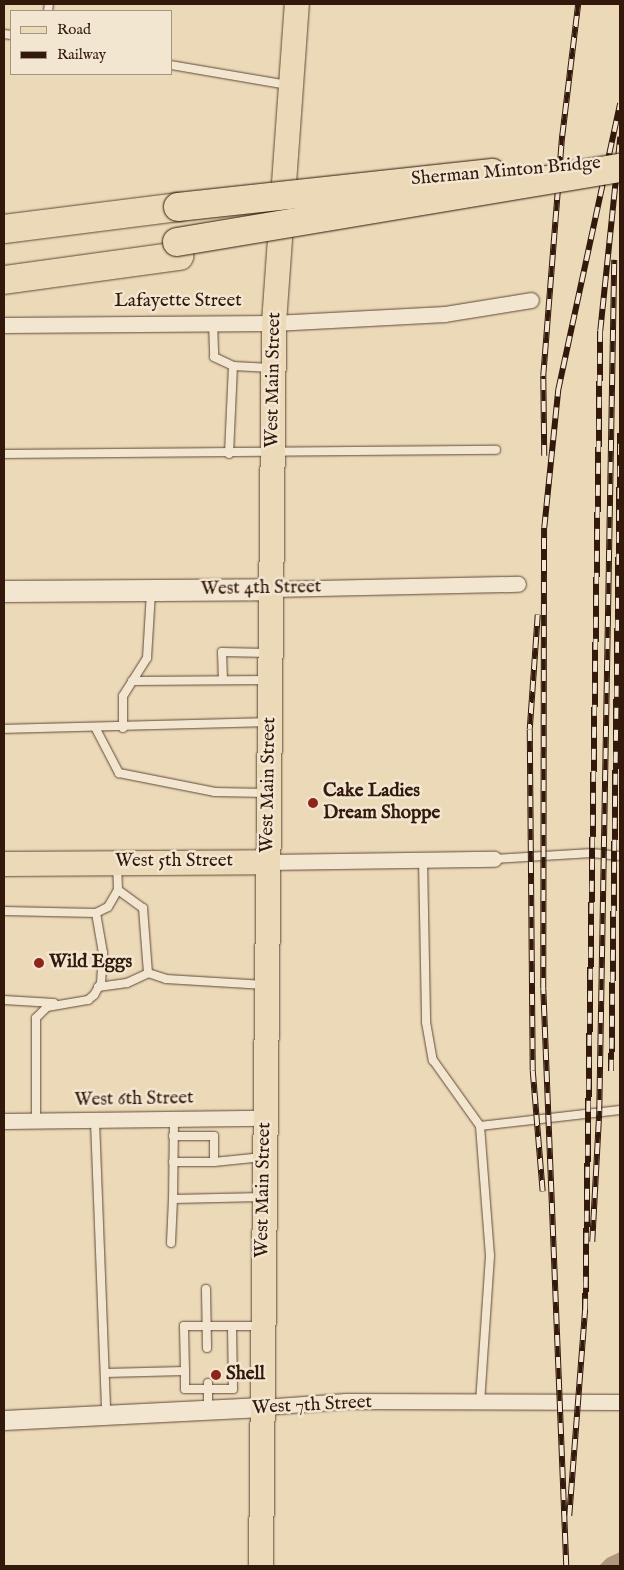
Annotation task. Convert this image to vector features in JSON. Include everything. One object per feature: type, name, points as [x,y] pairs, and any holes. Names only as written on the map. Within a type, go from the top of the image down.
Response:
[{"type":"highway","name":"Sherman Minton Bridge","points":[[4,229],[391,181],[620,162]]},
{"type":"highway","name":"Sherman Minton Bridge","points":[[178,249],[418,211],[620,169]]},
{"type":"highway","points":[[4,280],[620,169]]},
{"type":"highway","points":[[4,266],[178,249]]},
{"type":"main road","name":"West Main Street","points":[[260,1566],[274,323],[289,85],[297,4]]},
{"type":"main road","name":"West 4th Street","points":[[4,591],[271,589]]},
{"type":"main road","name":"West 5th Street","points":[[4,864],[268,862]]},
{"type":"street","name":"Lafayette Street","points":[[4,324],[274,323],[445,314],[531,300]]},
{"type":"street","name":"West 4th Street","points":[[271,589],[518,584]]},
{"type":"street","name":"West 5th Street","points":[[268,862],[494,859]]},
{"type":"street","name":"West 6th Street","points":[[4,1121],[265,1118]]},
{"type":"street","name":"West 7th Street","points":[[4,1420],[208,1412],[262,1406],[346,1401],[480,1403],[620,1402]]},
{"type":"lane","points":[[172,66],[289,85]]},
{"type":"lane","points":[[214,322],[214,357],[233,366],[273,368]]},
{"type":"lane","points":[[229,454],[233,366]]},
{"type":"lane","points":[[4,454],[272,454],[496,450]]},
{"type":"lane","points":[[122,728],[123,696],[147,658],[151,590]]},
{"type":"lane","points":[[223,680],[222,652],[270,653]]},
{"type":"lane","points":[[132,682],[270,680]]},
{"type":"lane","points":[[4,729],[96,729],[269,722]]},
{"type":"lane","points":[[96,729],[120,773],[215,792],[269,793]]},
{"type":"lane","points":[[494,859],[592,853],[620,856]]},
{"type":"lane","points":[[423,860],[426,1022],[433,1060],[480,1126],[490,1256],[480,1403]]},
{"type":"lane","points":[[4,911],[96,913],[108,907],[118,890],[117,862]]},
{"type":"lane","points":[[118,890],[143,908],[148,973]]},
{"type":"lane","points":[[4,1000],[55,1004],[88,1000],[98,987],[103,953],[96,913]]},
{"type":"lane","points":[[98,987],[127,983],[148,973],[166,979],[267,986]]},
{"type":"lane","points":[[36,1121],[34,1026],[40,1012],[55,1004]]},
{"type":"lane","points":[[480,1126],[620,1110]]},
{"type":"lane","points":[[171,1242],[174,1120]]},
{"type":"lane","points":[[96,1121],[106,1416]]},
{"type":"lane","points":[[174,1136],[214,1136],[214,1162]]},
{"type":"lane","points":[[173,1162],[214,1162],[265,1157]]},
{"type":"lane","points":[[173,1199],[264,1197]]},
{"type":"lane","points":[[206,1289],[207,1348]]},
{"type":"lane","points":[[232,1327],[233,1389],[208,1386],[185,1389],[184,1326],[263,1326]]},
{"type":"lane","points":[[105,1373],[185,1371]]},
{"type":"lane","points":[[233,1375],[263,1375]]},
{"type":"lane","points":[[208,1386],[208,1412]]},
{"type":"shaded area","points":[[620,1552],[620,1566],[599,1566],[607,1558]]},
{"type":"railway","points":[[544,456],[543,376],[562,136],[578,4]]},
{"type":"railway","points":[[566,1566],[543,989],[544,528],[558,390],[620,104]]},
{"type":"railway","points":[[569,1516],[585,1310],[600,331],[620,137]]},
{"type":"railway","points":[[592,1242],[599,1111],[614,260]]},
{"type":"railway","points":[[611,1071],[620,433]]},
{"type":"railway","points":[[538,615],[530,730],[533,1071],[543,1192]]},
{"type":"place","name":"Cake Ladies Dream Shoppe","points":[[313,803]]},
{"type":"place","name":"Wild Eggs","points":[[39,963]]},
{"type":"place","name":"Shell","points":[[216,1375]]}]
